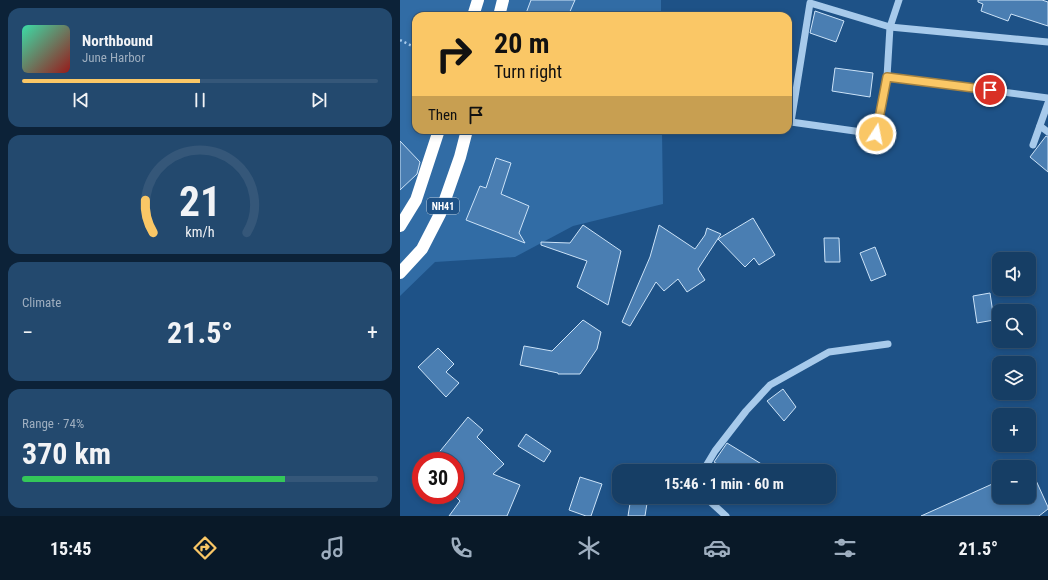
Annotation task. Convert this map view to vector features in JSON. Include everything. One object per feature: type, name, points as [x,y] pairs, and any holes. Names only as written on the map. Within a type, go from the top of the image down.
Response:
[{"type":"highway","points":[[474,12],[478,0]]},
{"type":"highway","points":[[500,12],[503,0]]},
{"type":"highway","name":"NH41","points":[[400,226],[416,200],[438,134]]},
{"type":"highway","name":"NH41","points":[[400,273],[422,250],[440,214],[460,157],[466,134]]},
{"type":"street","points":[[792,122],[876,134],[887,77],[890,27],[899,0]]},
{"type":"street","points":[[792,116],[810,3],[890,27],[1048,42]]},
{"type":"street","points":[[887,77],[1048,98]]},
{"type":"street","points":[[1033,145],[1048,103]]},
{"type":"street","points":[[1040,126],[1048,132]]},
{"type":"street","points":[[707,464],[715,451],[746,411],[770,385],[829,352],[888,344]]},
{"type":"street","points":[[713,504],[726,516]]},
{"type":"path","points":[[400,40],[412,46]]},
{"type":"shaded area","points":[[400,0],[661,0],[661,12],[412,12],[412,134],[662,134],[663,204],[573,226],[515,257],[435,262],[400,296]]},
{"type":"building","points":[[531,0],[575,0],[570,12],[526,12]]},
{"type":"building","points":[[978,0],[1042,0],[1048,2],[1048,26],[1011,14],[1008,21],[981,11],[983,4],[978,2]]},
{"type":"building","points":[[815,11],[844,21],[836,42],[810,33]]},
{"type":"building","points":[[835,68],[873,73],[870,97],[832,91]]},
{"type":"building","points":[[1046,136],[1048,137],[1048,172],[1030,157]]},
{"type":"building","points":[[400,141],[420,162],[417,174],[400,190]]},
{"type":"building","points":[[496,158],[511,163],[501,194],[529,206],[519,233],[525,243],[466,220],[480,186],[486,188]]},
{"type":"building","points":[[753,218],[775,255],[759,265],[754,258],[745,267],[718,239]]},
{"type":"building","points":[[583,225],[621,251],[608,305],[577,287],[587,261],[541,245],[541,242],[570,243]]},
{"type":"building","points":[[659,225],[695,249],[705,235],[707,228],[721,234],[698,269],[705,280],[687,292],[678,279],[664,291],[656,282],[630,326],[622,322],[650,257]]},
{"type":"building","points":[[824,238],[839,238],[840,262],[825,262]]},
{"type":"building","points":[[875,247],[886,275],[871,281],[860,253]]},
{"type":"building","points":[[990,293],[992,320],[977,323],[973,296]]},
{"type":"building","points":[[583,320],[601,332],[597,349],[580,374],[558,374],[520,365],[524,346],[552,351]]},
{"type":"building","points":[[438,348],[454,364],[446,372],[459,383],[446,397],[418,367]]},
{"type":"building","points":[[783,389],[796,407],[784,421],[767,401]]},
{"type":"building","points":[[468,417],[483,430],[477,437],[504,464],[493,474],[520,485],[507,516],[449,516],[458,504],[464,504],[464,452],[439,452]]},
{"type":"building","points":[[526,434],[551,451],[544,462],[518,446]]},
{"type":"building","points":[[727,443],[762,464],[718,464],[714,462]]},
{"type":"building","points":[[580,477],[602,484],[591,516],[586,516],[569,510]]},
{"type":"building","points":[[1036,480],[1048,507],[1048,509],[1039,516],[921,516],[992,484],[992,504],[1036,504]]},
{"type":"building","points":[[630,504],[647,504],[645,516],[628,516]]},
{"type":"route","points":[[876,134],[887,77],[990,90]]}]
